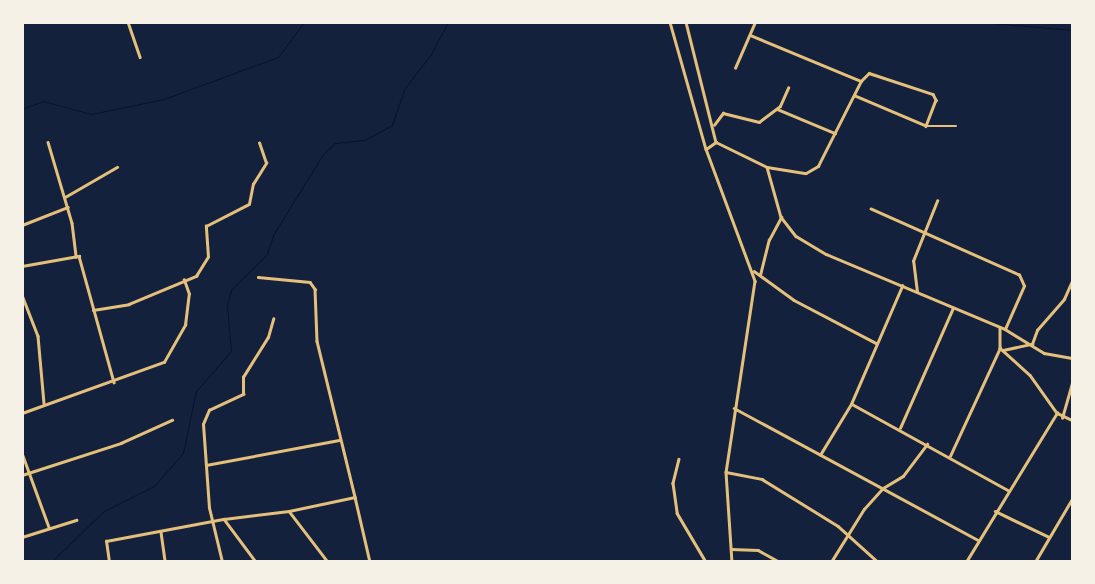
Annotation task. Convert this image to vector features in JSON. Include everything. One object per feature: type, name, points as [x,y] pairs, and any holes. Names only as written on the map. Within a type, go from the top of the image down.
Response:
[{"type":"street","points":[[128,22],[140,57]]},
{"type":"street","points":[[670,22],[706,149],[754,271],[751,323],[734,408],[726,472],[732,562]]},
{"type":"street","points":[[686,22],[694,68],[714,125],[716,142]]},
{"type":"street","points":[[735,68],[755,22]]},
{"type":"street","points":[[750,35],[861,81]]},
{"type":"street","points":[[716,142],[767,166],[794,173],[812,171],[835,133],[861,81],[874,72],[933,94],[936,100],[926,126]]},
{"type":"street","points":[[714,125],[721,113],[756,123],[777,109],[788,88]]},
{"type":"street","points":[[855,96],[926,126],[956,126]]},
{"type":"street","points":[[777,109],[835,133]]},
{"type":"street","points":[[48,142],[68,207],[76,257],[114,382]]},
{"type":"street","points":[[706,149],[716,142]]},
{"type":"street","points":[[93,310],[129,304],[196,276],[208,257],[206,226],[247,209],[253,184],[266,163],[258,143]]},
{"type":"street","points":[[767,166],[781,217],[811,247],[1000,327],[1052,356],[1072,358]]},
{"type":"street","points":[[65,197],[118,167]]},
{"type":"street","points":[[917,292],[913,261],[937,201]]},
{"type":"street","points":[[22,225],[68,207]]},
{"type":"street","points":[[871,209],[1022,278],[1024,286],[1004,329]]},
{"type":"street","points":[[760,275],[769,240],[781,217]]},
{"type":"street","points":[[22,266],[76,257]]},
{"type":"street","points":[[754,271],[794,300],[876,343]]},
{"type":"street","points":[[258,277],[310,282],[315,289],[317,341],[370,562]]},
{"type":"street","points":[[22,413],[44,403],[74,398],[167,357],[185,325],[188,294],[184,280]]},
{"type":"street","points":[[1032,344],[1040,326],[1069,291],[1072,281]]},
{"type":"street","points":[[820,455],[851,404],[902,286]]},
{"type":"street","points":[[1069,291],[1072,294]]},
{"type":"street","points":[[22,295],[38,336],[44,403]]},
{"type":"street","points":[[22,309],[26,307]]},
{"type":"street","points":[[900,428],[953,308]]},
{"type":"street","points":[[222,562],[213,522],[206,465],[204,416],[244,394],[243,377],[268,337],[273,319]]},
{"type":"street","points":[[950,456],[1001,349],[1000,327]]},
{"type":"street","points":[[1001,349],[1032,344]]},
{"type":"street","points":[[1001,349],[1030,375],[1057,414],[1062,418],[1072,420]]},
{"type":"street","points":[[1062,418],[1072,382]]},
{"type":"street","points":[[851,404],[900,428],[1008,490]]},
{"type":"street","points":[[734,408],[978,540]]},
{"type":"street","points":[[966,562],[995,511],[1057,414]]},
{"type":"street","points":[[22,475],[121,443],[172,420]]},
{"type":"street","points":[[206,465],[340,440]]},
{"type":"street","points":[[831,562],[847,535],[882,488],[903,476],[927,444]]},
{"type":"street","points":[[22,453],[49,527]]},
{"type":"street","points":[[679,459],[673,483],[678,513],[706,562]]},
{"type":"street","points":[[726,472],[762,479],[847,535],[878,562]]},
{"type":"street","points":[[109,562],[106,541],[224,519],[289,511],[355,497]]},
{"type":"street","points":[[1035,562],[1072,499]]},
{"type":"street","points":[[1068,506],[1072,508]]},
{"type":"street","points":[[289,511],[328,562]]},
{"type":"street","points":[[995,511],[1049,537]]},
{"type":"street","points":[[224,519],[256,562]]},
{"type":"street","points":[[22,537],[76,520]]},
{"type":"street","points":[[161,532],[165,562]]},
{"type":"street","points":[[731,549],[758,550],[780,562]]},
{"type":"waterway","points":[[22,109],[43,101],[91,114],[164,99],[278,57],[304,22]]},
{"type":"waterway","points":[[51,562],[104,511],[154,486],[183,453],[196,391],[231,351],[227,305],[231,290],[267,254],[273,235],[323,154],[335,143],[364,140],[392,125],[405,88],[431,54],[448,22]]},
{"type":"waterway","points":[[980,22],[1072,30]]}]
